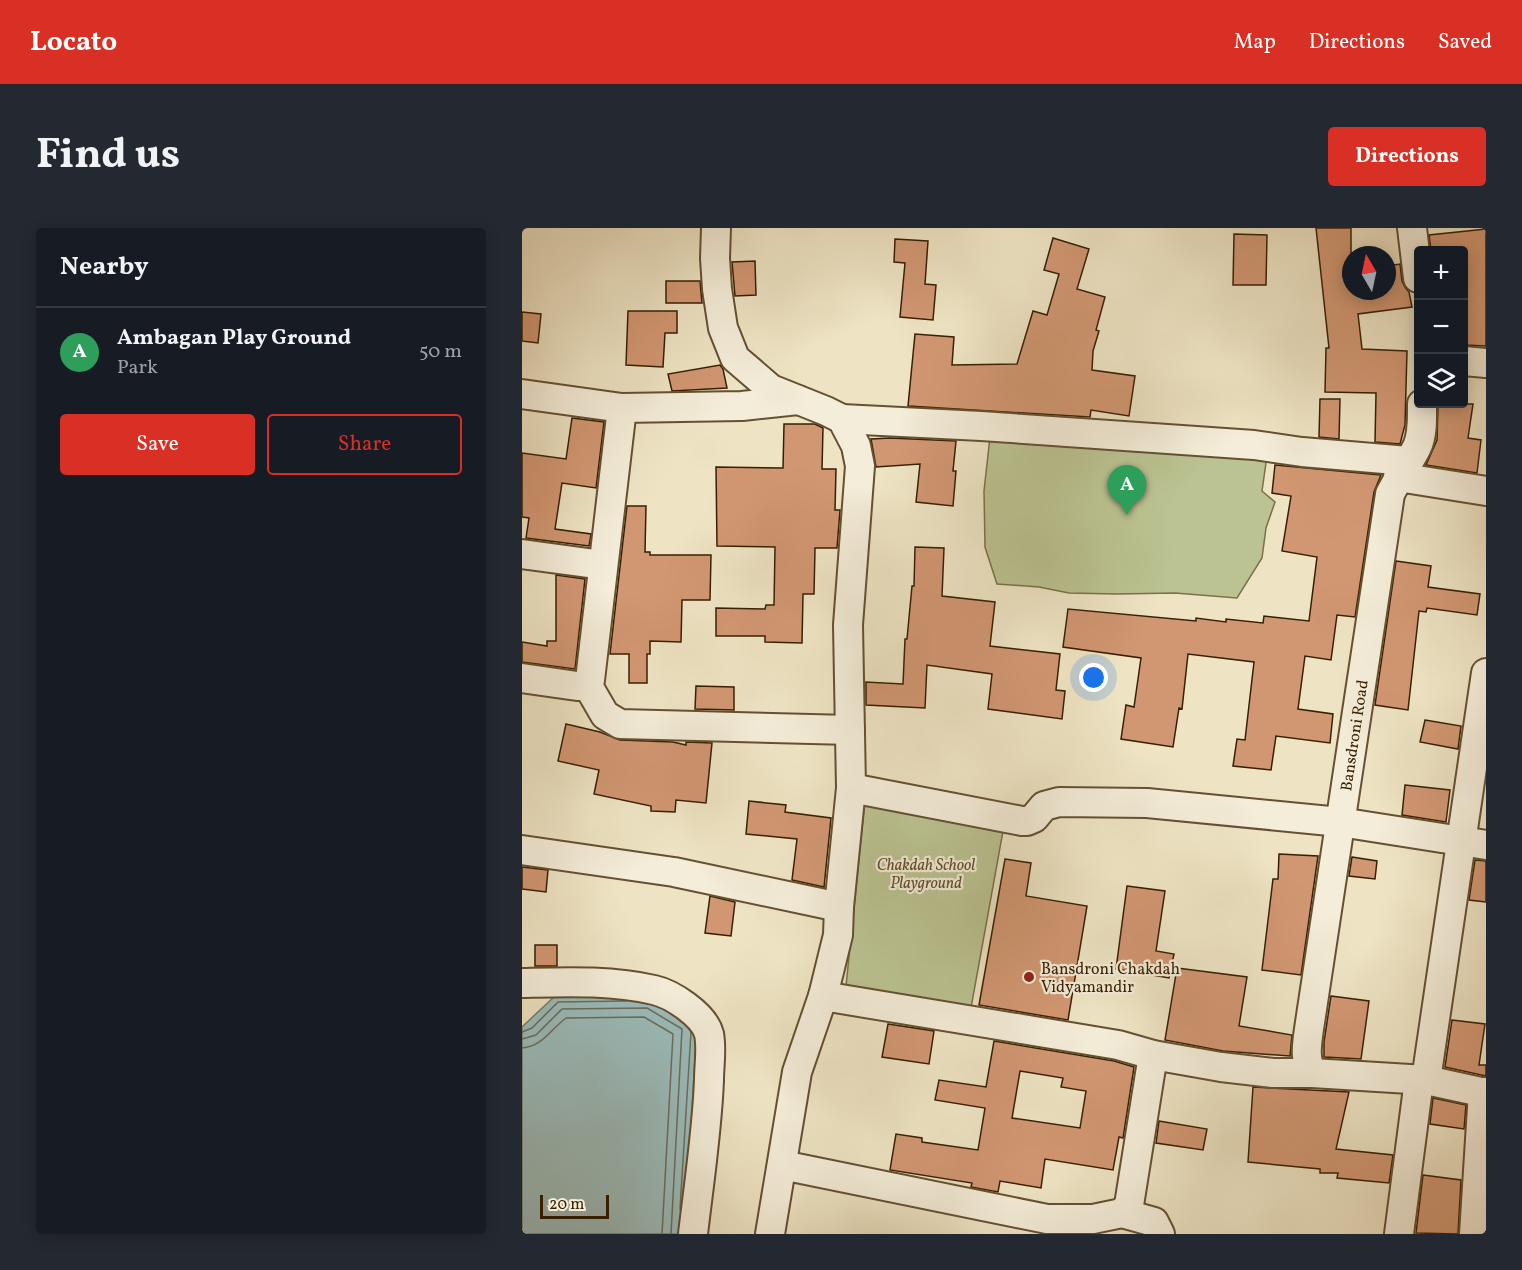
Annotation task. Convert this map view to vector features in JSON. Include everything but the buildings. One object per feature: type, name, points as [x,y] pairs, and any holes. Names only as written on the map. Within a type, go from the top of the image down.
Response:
[{"type":"street","points":[[716,228],[715,258],[720,309],[723,328],[735,358],[771,389],[842,419],[1254,445],[1403,469],[1486,491]]},
{"type":"street","points":[[1412,228],[1415,246]]},
{"type":"street","points":[[1468,361],[1486,363]]},
{"type":"street","points":[[522,394],[622,408],[742,406],[799,400]]},
{"type":"street","points":[[522,678],[577,686],[587,684],[590,680],[622,408]]},
{"type":"street","name":"Bansdroni Road","points":[[1312,1073],[1306,1055],[1309,1029],[1390,494],[1417,446],[1420,437],[1422,408]]},
{"type":"street","points":[[770,1234],[797,1071],[823,996],[838,935],[851,788],[848,625],[860,466],[856,446],[842,419]]},
{"type":"street","points":[[522,554],[603,565]]},
{"type":"street","points":[[1399,1234],[1423,1080],[1473,843],[1486,673]]},
{"type":"street","points":[[587,684],[605,715],[620,724],[850,730]]},
{"type":"street","points":[[851,788],[1027,822],[1034,818],[1044,806],[1059,802],[1147,802],[1340,822],[1473,843]]},
{"type":"street","points":[[522,850],[674,872],[839,907]]},
{"type":"street","points":[[522,983],[594,982],[655,990],[678,1000],[696,1016],[708,1032],[710,1053],[708,1105],[693,1234]]},
{"type":"street","points":[[823,996],[1118,1045],[1153,1055],[1221,1067],[1273,1073],[1312,1073],[1423,1080],[1484,1092],[1474,1234]]},
{"type":"street","points":[[1122,1213],[1129,1205],[1153,1055]]},
{"type":"street","points":[[782,1165],[1047,1219],[1093,1219],[1122,1213],[1154,1222],[1160,1234]]},
{"type":"green space","points":[[990,437],[1267,456],[1262,491],[1275,502],[1266,528],[1262,558],[1237,598],[1175,593],[1069,593],[1039,587],[997,584],[985,547],[984,491]]},
{"type":"green space","name":"Chakdah School Playground","points":[[866,791],[1005,820],[971,1008],[846,986]]},
{"type":"water","points":[[650,995],[697,1022],[685,1234],[522,1234],[522,1027],[555,996]]},
{"type":"place","name":"Ambagan Play Ground","points":[[1127,515]]},
{"type":"place","name":"Bansdroni Chakdah Vidyamandir","points":[[1029,977]]}]
